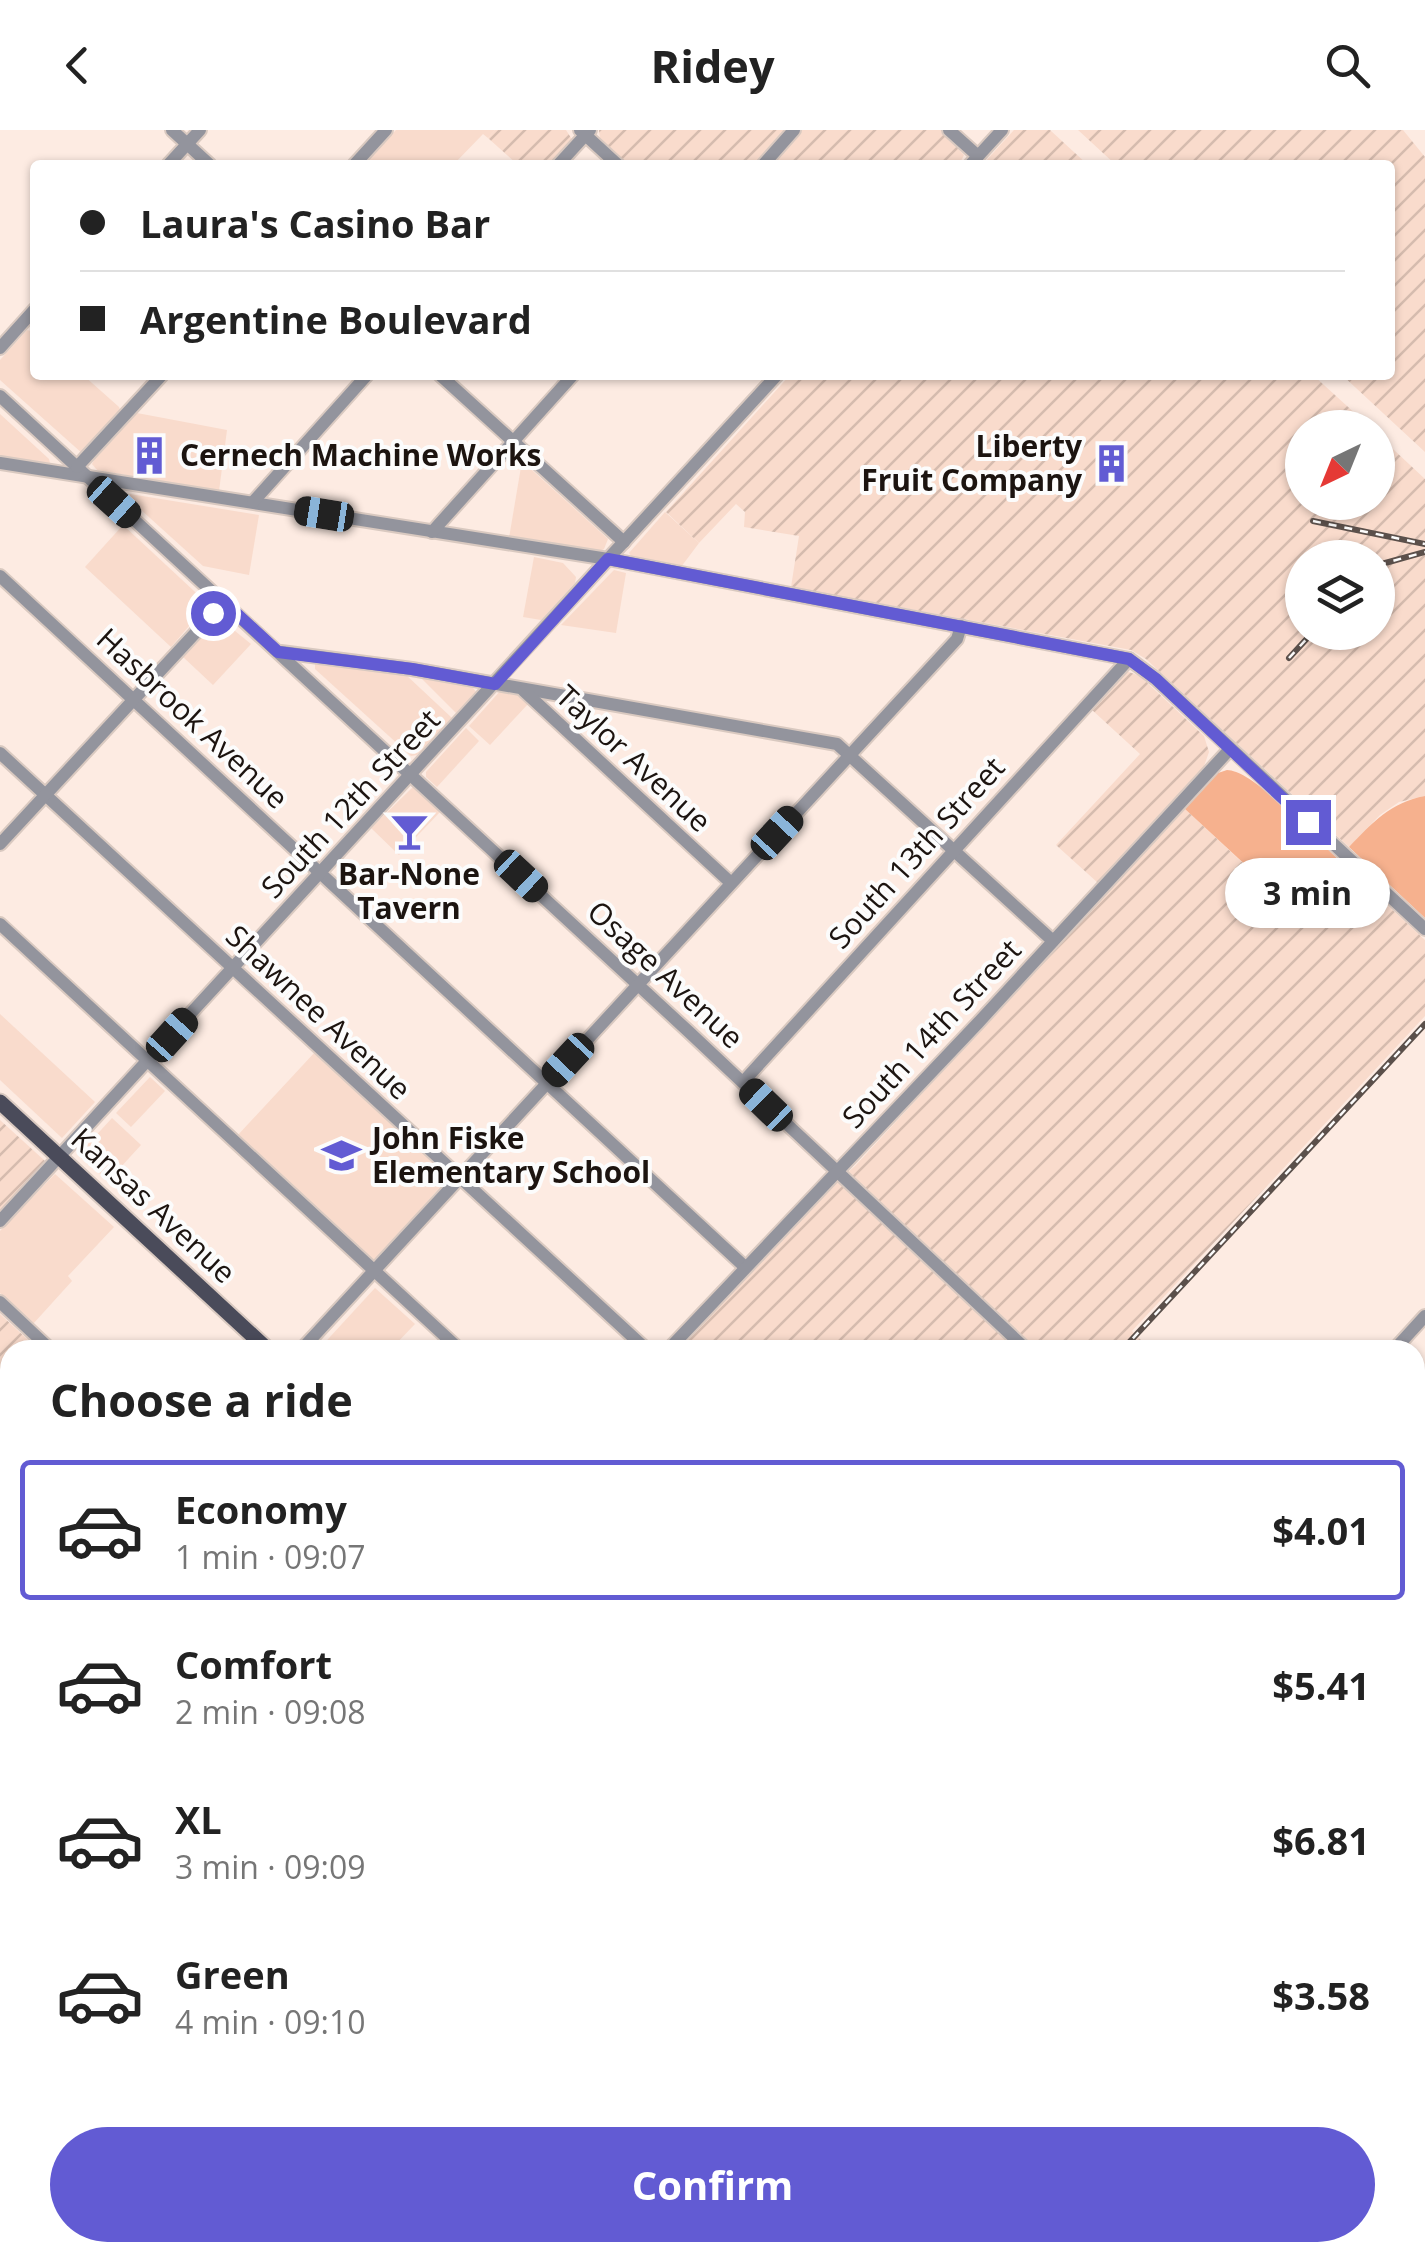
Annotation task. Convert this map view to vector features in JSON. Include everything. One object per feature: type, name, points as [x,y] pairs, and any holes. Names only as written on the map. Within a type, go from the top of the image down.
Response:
[{"type":"main road","name":"Kansas Avenue","points":[[0,1102],[257,1340]]},
{"type":"street","points":[[172,130],[205,160]]},
{"type":"street","points":[[173,160],[200,130]]},
{"type":"street","points":[[359,160],[386,130]]},
{"type":"street","points":[[767,160],[794,130]]},
{"type":"street","points":[[949,130],[973,160]]},
{"type":"street","points":[[975,160],[1002,130]]},
{"type":"street","points":[[562,160],[585,132],[613,160]]},
{"type":"street","points":[[0,348],[30,315]]},
{"type":"street","points":[[77,467],[157,380]]},
{"type":"street","points":[[252,502],[362,380]]},
{"type":"street","points":[[445,380],[624,542]]},
{"type":"street","points":[[432,532],[569,380]]},
{"type":"street","name":"South 12th Street","points":[[0,1221],[772,380]]},
{"type":"street","name":"Osage Avenue","points":[[0,396],[1017,1340]]},
{"type":"street","points":[[0,464],[608,559],[1129,659],[1156,679],[1425,929]]},
{"type":"street","name":"Hasbrook Avenue","points":[[0,576],[746,1267]]},
{"type":"street","points":[[0,844],[224,602]]},
{"type":"street","points":[[311,1340],[957,639],[962,626]]},
{"type":"street","name":"Taylor Avenue","points":[[278,652],[412,669],[522,690],[731,883]]},
{"type":"street","name":"South 13th Street","points":[[743,1082],[1129,659]]},
{"type":"street","points":[[522,690],[837,744],[1053,941]]},
{"type":"street","name":"South 14th Street","points":[[677,1340],[1230,749]]},
{"type":"street","name":"Shawnee Avenue","points":[[0,753],[636,1340]]},
{"type":"street","points":[[0,924],[449,1340]]},
{"type":"street","points":[[0,1302],[40,1340]]},
{"type":"street","points":[[1403,1340],[1425,1316]]},
{"type":"shaded area","points":[[396,130],[495,130],[488,138],[483,134],[458,160],[369,160]]},
{"type":"shaded area","points":[[495,130],[566,130],[573,141],[557,160],[512,160],[488,138]]},
{"type":"shaded area","points":[[599,130],[788,130],[761,160],[623,160],[600,139]]},
{"type":"shaded area","points":[[802,130],[941,130],[964,155],[962,160],[775,160]]},
{"type":"shaded area","points":[[1014,130],[1050,130],[1083,160],[987,160]]},
{"type":"shaded area","points":[[1078,130],[1403,130],[1425,157],[1425,452],[1395,424],[1395,410],[1380,410],[1347,380],[1395,380],[1395,160],[1111,160]]},
{"type":"shaded area","points":[[30,331],[30,380],[89,380],[121,412],[83,454],[0,380],[0,360]]},
{"type":"shaded area","points":[[785,380],[1318,380],[1351,410],[1285,410],[1285,520],[1395,520],[1395,451],[1425,479],[1425,796],[1399,802],[1380,815],[1349,847],[1146,659],[1131,650],[791,587],[799,536],[744,527],[745,512],[736,504],[699,543],[666,512]]},
{"type":"shaded area","points":[[137,413],[227,430],[219,491],[97,470],[92,464],[94,460]]},
{"type":"shaded area","points":[[0,414],[49,459],[50,463],[0,457]]},
{"type":"shaded area","points":[[522,461],[608,539],[604,549],[599,552],[509,538]]},
{"type":"shaded area","points":[[130,494],[259,515],[249,575],[203,566],[129,499]]},
{"type":"shaded area","points":[[665,512],[699,543],[681,567],[632,557],[629,553]]},
{"type":"shaded area","points":[[123,525],[208,604],[171,647],[85,567]]},
{"type":"shaded area","points":[[534,557],[563,563],[576,577],[575,583],[541,620],[523,617]]},
{"type":"shaded area","points":[[614,570],[626,573],[616,633],[561,625]]},
{"type":"shaded area","points":[[219,618],[251,644],[213,685],[182,656]]},
{"type":"shaded area","points":[[315,662],[405,674],[452,718],[417,755],[411,756],[315,669]]},
{"type":"shaded area","points":[[1126,671],[1140,676],[1204,736],[1209,752],[1203,769],[1098,883],[1056,845],[1140,754],[1091,709]]},
{"type":"shaded area","points":[[420,677],[471,685],[476,692],[456,713]]},
{"type":"shaded area","points":[[501,690],[516,692],[529,703],[490,745],[469,726]]},
{"type":"shaded area","points":[[466,728],[479,741],[437,787],[426,772]]},
{"type":"shaded area","points":[[1227,770],[1253,781],[1340,861],[1294,910],[1185,809],[1218,773]]},
{"type":"shaded area","points":[[413,787],[440,812],[399,855],[371,828]]},
{"type":"shaded area","points":[[1425,796],[1425,918],[1349,847],[1392,808]]},
{"type":"shaded area","points":[[1185,809],[1293,910],[1340,861],[1425,940],[1425,1016],[1132,1331],[1141,1340],[685,1340],[813,1202],[855,1166]]},
{"type":"shaded area","points":[[0,1014],[95,1102],[62,1138],[0,1080]]},
{"type":"shaded area","name":"John Fiske Elementary School","points":[[315,1052],[449,1177],[374,1262],[237,1136]]},
{"type":"shaded area","points":[[150,1077],[165,1091],[131,1127],[116,1113]]},
{"type":"shaded area","points":[[112,1118],[141,1145],[108,1181],[79,1154]]},
{"type":"shaded area","points":[[0,1120],[45,1161],[0,1211]]},
{"type":"shaded area","points":[[55,1174],[114,1227],[68,1276],[72,1281],[33,1324],[0,1293],[0,1231]]},
{"type":"shaded area","points":[[375,1288],[415,1324],[400,1340],[327,1340]]},
{"type":"shaded area","points":[[0,1314],[28,1340],[0,1340]]},
{"type":"railway","points":[[1313,521],[1425,544]]},
{"type":"railway","points":[[1395,560],[1425,552]]},
{"type":"railway","points":[[1289,658],[1296,650]]},
{"type":"railway","points":[[1131,1340],[1425,1024]]},
{"type":"place","name":"Cernech Machine Works","points":[[150,456]]},
{"type":"place","name":"Liberty Fruit Company","points":[[1112,464]]},
{"type":"place","name":"Bar-None Tavern","points":[[409,831]]},
{"type":"place","name":"John Fiske Elementary School","points":[[342,1156]]},
{"type":"route","points":[[213,613],[224,602],[278,652],[495,684],[608,559],[962,626],[1129,659],[1156,679],[1308,822]]}]
